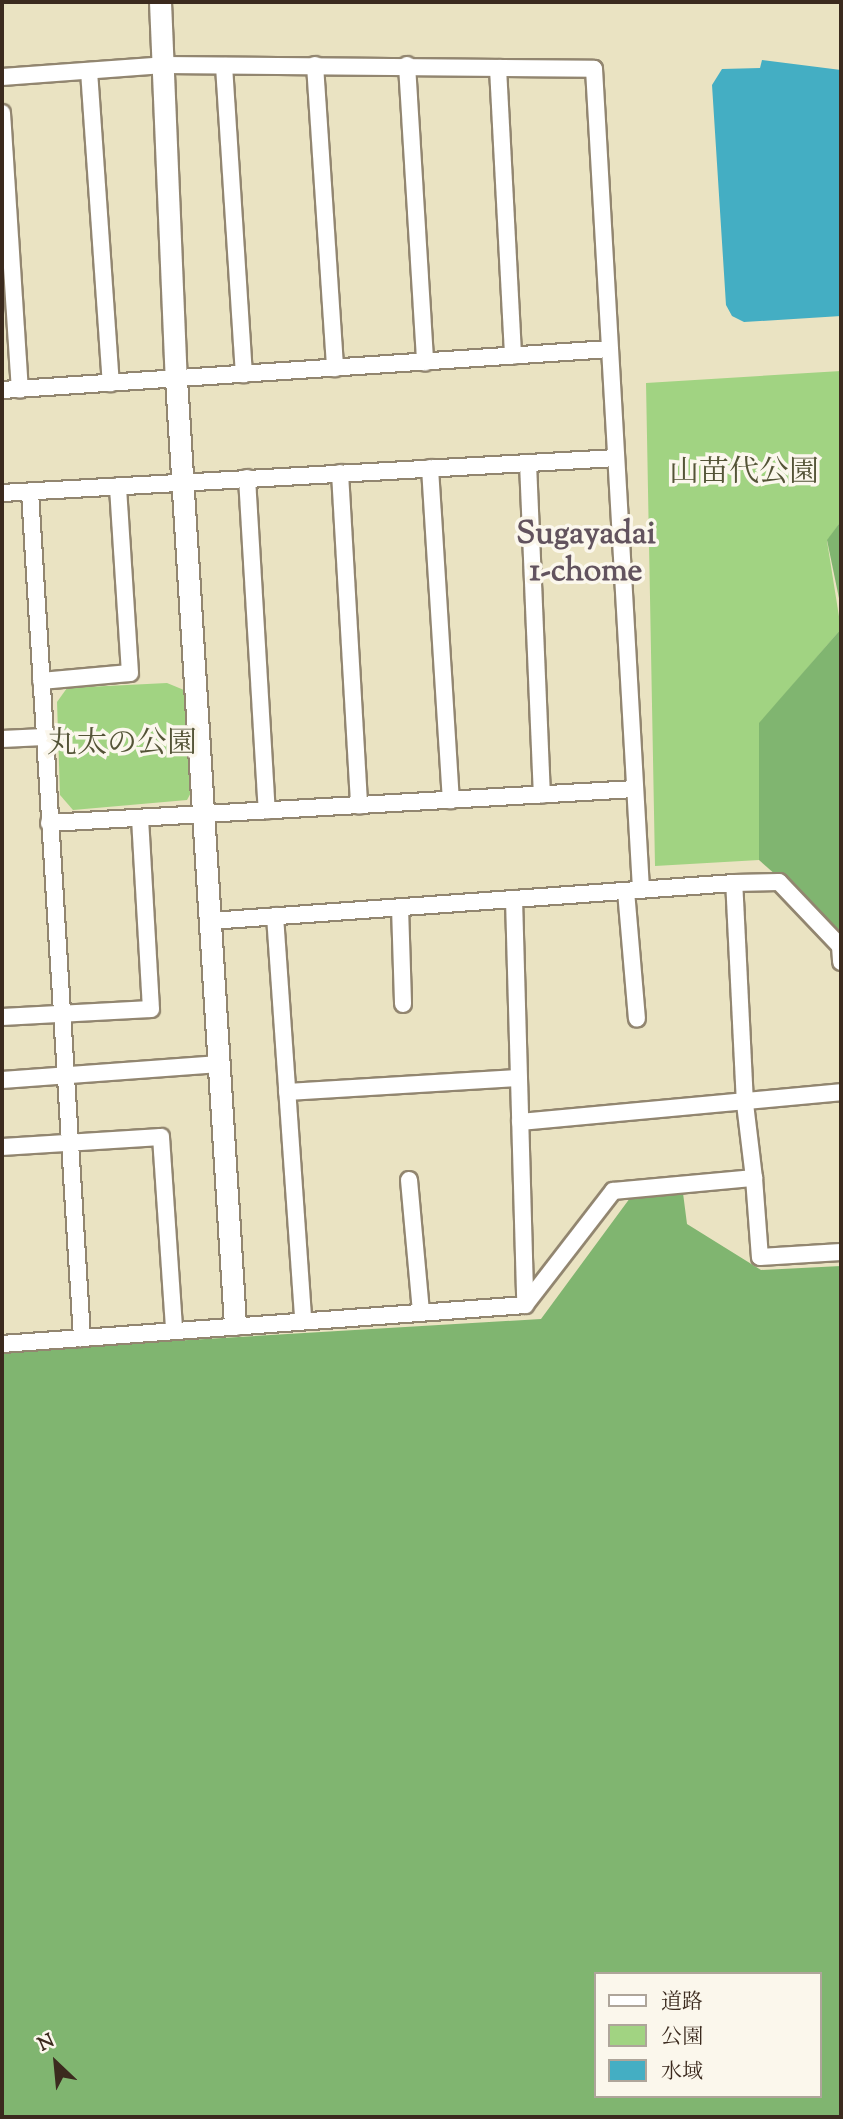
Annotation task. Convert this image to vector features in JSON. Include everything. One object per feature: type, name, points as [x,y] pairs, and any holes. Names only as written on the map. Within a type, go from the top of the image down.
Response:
[{"type":"street","points":[[160,2],[176,379],[235,1324]]},
{"type":"street","points":[[2,77],[164,65],[407,65],[594,69],[635,789],[637,1019]]},
{"type":"street","points":[[315,65],[335,368]]},
{"type":"street","points":[[407,65],[425,362]]},
{"type":"street","points":[[224,66],[244,374]]},
{"type":"street","points":[[498,68],[513,356]]},
{"type":"street","points":[[89,71],[111,383]]},
{"type":"street","points":[[2,113],[20,389]]},
{"type":"street","points":[[2,390],[610,349]]},
{"type":"street","points":[[2,494],[617,458]]},
{"type":"street","points":[[528,463],[542,794]]},
{"type":"street","points":[[430,468],[451,800]]},
{"type":"street","points":[[340,473],[359,805]]},
{"type":"street","points":[[247,478],[267,810]]},
{"type":"street","points":[[41,681],[130,673],[118,486]]},
{"type":"street","points":[[30,492],[63,1076],[82,1338]]},
{"type":"street","points":[[2,739],[44,737]]},
{"type":"street","points":[[49,823],[635,789]]},
{"type":"street","points":[[2,1017],[151,1009],[140,818]]},
{"type":"street","points":[[210,921],[779,882],[840,946],[841,962]]},
{"type":"street","points":[[734,883],[745,1104],[760,1257],[841,1252]]},
{"type":"street","points":[[514,899],[524,1305]]},
{"type":"street","points":[[400,907],[403,1004]]},
{"type":"street","points":[[275,916],[303,1320]]},
{"type":"street","points":[[2,1080],[219,1064]]},
{"type":"street","points":[[287,1092],[518,1078]]},
{"type":"street","points":[[520,1122],[745,1104],[841,1092]]},
{"type":"street","points":[[2,1147],[161,1137],[174,1330]]},
{"type":"street","points":[[2,1344],[235,1324],[524,1305],[613,1191],[754,1178]]},
{"type":"street","points":[[409,1180],[421,1312]]},
{"type":"green space","name":"山苗代公園","points":[[841,371],[841,521],[827,541],[841,629],[760,723],[759,860],[655,866],[646,383]]},
{"type":"green space","points":[[841,521],[841,608],[827,540]]},
{"type":"green space","points":[[841,629],[841,932],[759,860],[759,723]]},
{"type":"green space","name":"丸太の公園","points":[[167,683],[184,690],[194,787],[187,800],[73,810],[60,795],[57,702],[67,688]]},
{"type":"green space","points":[[683,1193],[687,1224],[761,1270],[841,1266],[841,2117],[2,2117],[2,1351],[541,1319],[630,1198]]},
{"type":"water","points":[[762,60],[841,70],[841,316],[744,322],[732,316],[726,305],[712,85],[722,69],[760,68]]},
{"type":"district","name":"Sugayadai 1-chome","points":[[586,554]]}]
